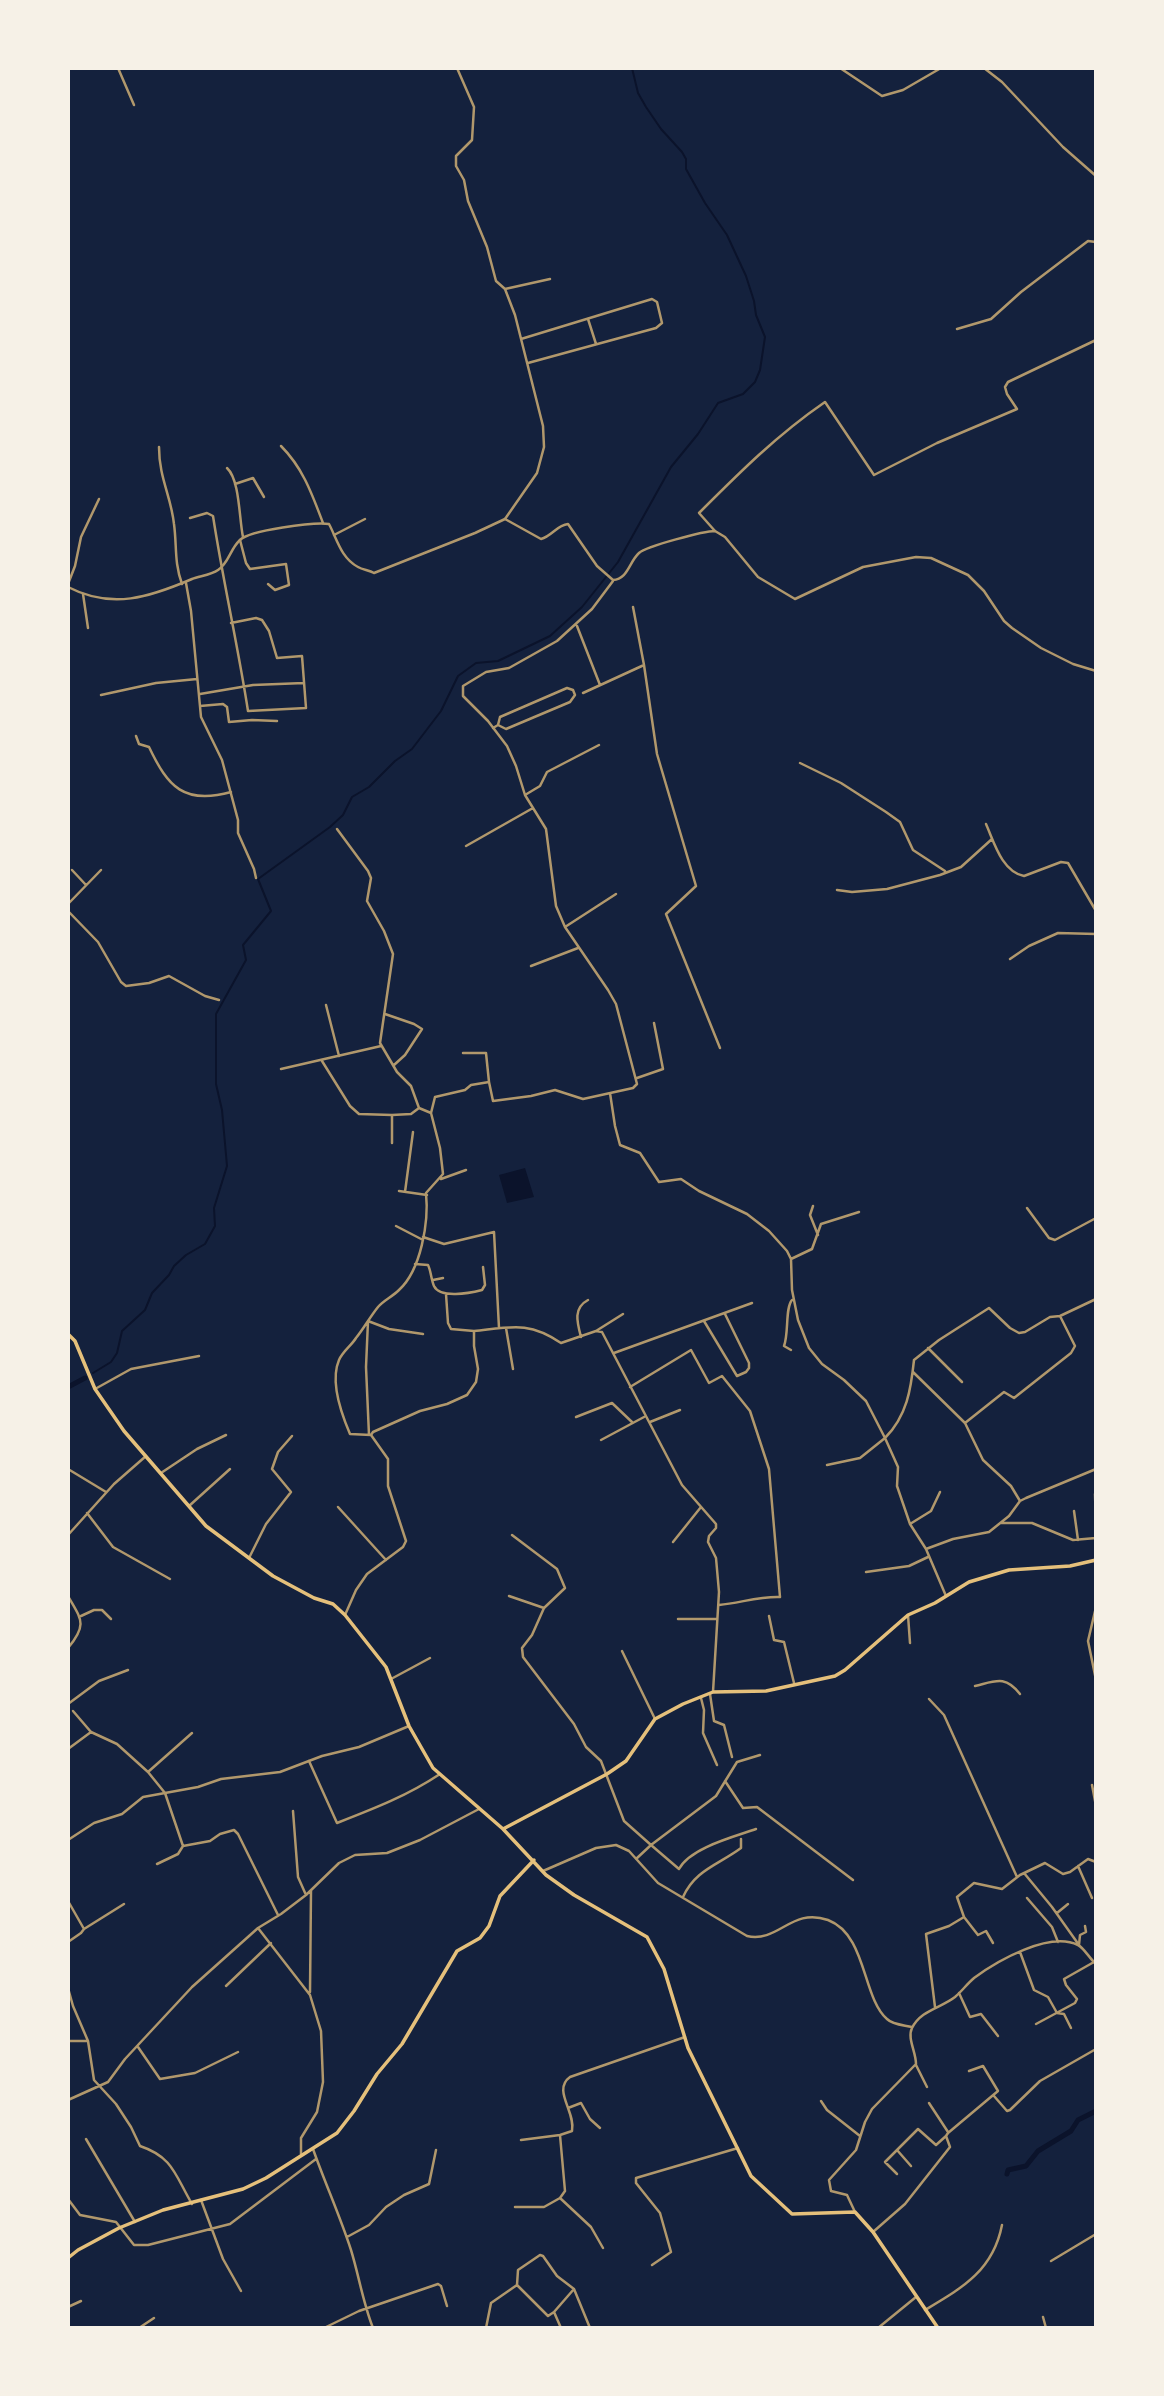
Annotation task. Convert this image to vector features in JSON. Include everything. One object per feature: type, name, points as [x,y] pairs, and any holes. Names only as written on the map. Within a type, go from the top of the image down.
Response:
[{"type":"main road","points":[[68,1335],[75,1341],[95,1389],[124,1431],[206,1526],[273,1576],[314,1598],[333,1604],[345,1615],[386,1667],[409,1726],[433,1768],[503,1829],[543,1871],[574,1895],[647,1937],[664,1969],[685,2037],[751,2176],[792,2214],[855,2212],[873,2232],[938,2328]]},
{"type":"main road","points":[[503,1829],[607,1774],[626,1761],[655,1719],[701,1697],[711,1693],[766,1691],[794,1683],[826,1679],[845,1670],[908,1615],[969,1582],[1017,1569],[1083,1565],[1096,1560]]},
{"type":"main road","points":[[68,2258],[120,2228],[163,2210],[243,2189],[266,2178],[337,2133],[377,2074],[402,2044],[457,1951],[480,1938],[489,1926],[500,1896],[534,1860]]},
{"type":"street","points":[[118,68],[134,105]]},
{"type":"street","points":[[70,586],[83,594],[106,600],[135,599],[214,573],[223,566],[241,539],[251,533],[323,523],[331,527],[336,543],[359,568],[374,573],[505,519],[537,473],[544,447],[542,426],[516,315],[505,289],[496,281],[487,247],[468,201],[464,180],[456,166],[456,156],[472,141],[474,107],[457,68]]},
{"type":"street","points":[[840,68],[882,96],[903,90],[941,68]]},
{"type":"street","points":[[984,68],[1002,82],[1063,147],[1096,176]]},
{"type":"street","points":[[957,329],[991,319],[1054,265],[1088,241],[1096,242]]},
{"type":"street","points":[[505,289],[550,279]]},
{"type":"street","points":[[522,339],[652,299],[657,302],[662,323],[656,328],[527,363]]},
{"type":"street","points":[[587,319],[596,344]]},
{"type":"street","points":[[1096,340],[1008,382],[1005,387],[1007,394],[1017,409],[937,443],[874,475],[825,402],[758,453],[699,513],[715,531],[725,537],[758,577],[795,599],[863,567],[915,557],[931,558],[968,575],[984,591],[1004,621],[1041,648],[1073,664],[1096,671]]},
{"type":"street","points":[[281,446],[294,459],[303,474],[323,523]]},
{"type":"street","points":[[159,447],[162,482],[174,524],[175,561],[191,611],[201,717],[222,761],[239,820],[238,833],[256,878]]},
{"type":"street","points":[[227,468],[232,472],[235,484],[246,563],[250,569],[286,564],[289,584],[275,590],[268,584]]},
{"type":"street","points":[[235,484],[253,478],[264,497]]},
{"type":"street","points":[[68,594],[81,537],[99,499]]},
{"type":"street","points":[[190,518],[207,513],[213,516],[231,624],[248,711],[306,708],[302,656],[276,658],[264,621],[256,618],[231,624]]},
{"type":"street","points":[[334,535],[365,519]]},
{"type":"street","points":[[505,519],[541,538],[550,535],[560,525],[568,524],[590,558],[613,579]]},
{"type":"street","points":[[463,1053],[486,1053],[493,1101],[555,1090],[583,1099],[637,1084],[616,1004],[565,927],[556,906],[546,829],[525,795],[513,756],[493,728],[463,696],[463,686],[486,672],[509,668],[558,641],[603,597],[613,579],[625,575],[639,553],[658,544],[715,531]]},
{"type":"street","points":[[83,594],[88,628]]},
{"type":"street","points":[[634,607],[657,754],[696,886],[666,914],[720,1048]]},
{"type":"street","points":[[577,625],[600,685]]},
{"type":"street","points":[[583,693],[645,665]]},
{"type":"street","points":[[101,695],[156,683],[197,679]]},
{"type":"street","points":[[198,694],[244,687],[304,683]]},
{"type":"street","points":[[493,728],[498,725],[500,716],[567,688],[573,690],[575,695],[570,702],[506,729],[498,725]]},
{"type":"street","points":[[200,706],[223,704],[227,707],[229,722],[277,721]]},
{"type":"street","points":[[136,736],[139,744],[149,747],[164,777],[176,788],[205,797],[232,792]]},
{"type":"street","points":[[525,795],[540,786],[547,772],[599,745]]},
{"type":"street","points":[[800,763],[841,783],[900,822],[913,850],[945,871]]},
{"type":"street","points":[[466,846],[534,808]]},
{"type":"street","points":[[986,824],[1004,861],[1019,875],[1024,876],[1061,862],[1069,863],[1096,911]]},
{"type":"street","points":[[337,829],[371,878],[367,901],[393,954],[380,1043],[401,1077],[411,1086],[419,1108],[431,1113]]},
{"type":"street","points":[[837,890],[852,892],[887,889],[961,867],[992,839]]},
{"type":"street","points":[[72,870],[86,885]]},
{"type":"street","points":[[68,904],[100,870]]},
{"type":"street","points":[[565,927],[616,894]]},
{"type":"street","points":[[68,911],[98,942],[121,982],[127,986],[149,983],[169,976],[205,996],[219,1000]]},
{"type":"street","points":[[1010,959],[1029,946],[1058,933],[1096,934]]},
{"type":"street","points":[[531,966],[578,948]]},
{"type":"street","points":[[326,1005],[339,1056]]},
{"type":"street","points":[[385,1014],[422,1029],[405,1055],[394,1065]]},
{"type":"street","points":[[637,1078],[663,1069],[654,1023]]},
{"type":"street","points":[[281,1069],[382,1046]]},
{"type":"street","points":[[320,1061],[350,1107],[359,1114],[411,1114],[419,1108]]},
{"type":"street","points":[[441,1179],[443,1162],[431,1113],[435,1097],[465,1090],[471,1084],[489,1083]]},
{"type":"street","points":[[610,1093],[620,1145],[640,1153],[659,1182],[681,1179],[699,1191],[747,1214],[769,1231],[791,1259],[793,1299],[809,1348],[822,1364],[866,1401],[898,1467],[899,1495],[910,1524],[926,1549],[946,1596]]},
{"type":"street","points":[[392,1115],[392,1143]]},
{"type":"street","points":[[405,1192],[412,1132]]},
{"type":"street","points":[[466,1170],[433,1184],[426,1195],[428,1207],[423,1239],[415,1264],[398,1291],[380,1304],[340,1360],[337,1380],[342,1412],[350,1434],[370,1435],[420,1410],[447,1404],[467,1395],[476,1382],[478,1369],[474,1331]]},
{"type":"street","points":[[399,1191],[426,1195]]},
{"type":"street","points":[[813,1206],[810,1215],[818,1235]]},
{"type":"street","points":[[1027,1208],[1049,1238],[1055,1240],[1096,1218]]},
{"type":"street","points":[[791,1259],[812,1249],[821,1224],[859,1212]]},
{"type":"street","points":[[396,1226],[423,1239],[444,1244],[494,1232],[499,1328]]},
{"type":"street","points":[[415,1264],[428,1265],[435,1288],[446,1294],[482,1290],[485,1285],[483,1267]]},
{"type":"street","points":[[433,1280],[443,1278]]},
{"type":"street","points":[[446,1294],[447,1323],[451,1329],[474,1331],[533,1328],[546,1332],[561,1343],[596,1331],[623,1314]]},
{"type":"street","points":[[827,1465],[860,1458],[898,1426],[911,1392],[914,1360],[989,1308],[1010,1328],[1020,1333],[1096,1298]]},
{"type":"street","points":[[791,1350],[784,1346],[788,1331],[788,1307],[793,1299]]},
{"type":"street","points":[[581,1336],[577,1311],[582,1303],[588,1300]]},
{"type":"street","points":[[614,1353],[752,1303]]},
{"type":"street","points":[[704,1321],[737,1376],[741,1376],[749,1368],[749,1363],[725,1314]]},
{"type":"street","points":[[965,1423],[1004,1392],[1014,1398],[1071,1353],[1074,1346],[1060,1316]]},
{"type":"street","points":[[368,1321],[389,1329],[423,1334]]},
{"type":"street","points":[[345,1615],[361,1581],[403,1547],[406,1541],[388,1486],[388,1459],[370,1435],[366,1367],[368,1321]]},
{"type":"street","points":[[506,1328],[513,1369]]},
{"type":"street","points":[[596,1331],[602,1332],[614,1353],[682,1485],[716,1524],[708,1542],[716,1558],[719,1605],[711,1693],[714,1721],[723,1726],[732,1757]]},
{"type":"street","points":[[928,1348],[962,1382]]},
{"type":"street","points":[[630,1387],[691,1350],[709,1383],[722,1376],[750,1411],[769,1469],[780,1597],[719,1605]]},
{"type":"street","points":[[95,1389],[131,1369],[199,1356]]},
{"type":"street","points":[[913,1372],[965,1423],[983,1460],[1012,1486],[1020,1501]]},
{"type":"street","points":[[576,1417],[612,1403],[633,1423]]},
{"type":"street","points":[[650,1422],[680,1410]]},
{"type":"street","points":[[601,1440],[646,1416]]},
{"type":"street","points":[[161,1473],[226,1435]]},
{"type":"street","points":[[249,1558],[266,1524],[291,1492],[272,1469],[278,1452],[292,1436]]},
{"type":"street","points":[[68,1535],[106,1492],[146,1456]]},
{"type":"street","points":[[68,1469],[106,1492]]},
{"type":"street","points":[[189,1506],[230,1469]]},
{"type":"street","points":[[926,1549],[953,1539],[982,1534],[1001,1523],[1017,1508],[1020,1501],[1096,1469]]},
{"type":"street","points":[[910,1524],[930,1511],[940,1492]]},
{"type":"street","points":[[1095,1494],[1096,1528]]},
{"type":"street","points":[[338,1507],[386,1560]]},
{"type":"street","points":[[673,1542],[701,1507]]},
{"type":"street","points":[[1074,1511],[1078,1540]]},
{"type":"street","points":[[87,1513],[113,1547],[170,1579]]},
{"type":"street","points":[[1001,1523],[1032,1523],[1066,1539],[1096,1538]]},
{"type":"street","points":[[512,1535],[556,1569],[565,1584],[565,1588],[544,1608],[533,1635],[522,1648],[523,1657],[574,1724],[586,1747],[601,1761],[624,1821],[679,1869],[683,1860],[699,1851],[756,1829]]},
{"type":"street","points":[[866,1572],[909,1566],[928,1557]]},
{"type":"street","points":[[68,1596],[81,1616],[76,1636],[68,1648]]},
{"type":"street","points":[[509,1596],[544,1608]]},
{"type":"street","points":[[1096,1607],[1087,1641],[1096,1680]]},
{"type":"street","points":[[81,1616],[94,1610],[102,1610],[111,1619]]},
{"type":"street","points":[[908,1615],[910,1643]]},
{"type":"street","points":[[769,1616],[774,1640],[784,1642],[794,1683]]},
{"type":"street","points":[[678,1619],[717,1619]]},
{"type":"street","points":[[622,1651],[655,1719]]},
{"type":"street","points":[[391,1679],[430,1658]]},
{"type":"street","points":[[68,1704],[99,1681],[128,1670]]},
{"type":"street","points":[[975,1686],[1002,1680],[1010,1682],[1020,1694]]},
{"type":"street","points":[[701,1697],[704,1710],[703,1733],[717,1765]]},
{"type":"street","points":[[929,1699],[944,1714],[1017,1878]]},
{"type":"street","points":[[73,1711],[91,1732],[117,1744],[148,1772],[164,1793],[183,1846]]},
{"type":"street","points":[[68,1840],[94,1823],[122,1814],[143,1797],[198,1787],[221,1779],[280,1772],[359,1747],[409,1726]]},
{"type":"street","points":[[68,1749],[91,1732]]},
{"type":"street","points":[[148,1772],[191,1734]]},
{"type":"street","points":[[636,1859],[716,1796],[737,1762],[760,1755]]},
{"type":"street","points":[[309,1761],[337,1823],[388,1804],[440,1774]]},
{"type":"street","points":[[725,1781],[743,1808],[757,1807],[853,1880]]},
{"type":"street","points":[[1092,1785],[1096,1806]]},
{"type":"street","points":[[68,2100],[108,2082],[192,1987],[258,1928],[279,1916],[311,1891],[339,1863],[355,1855],[387,1853],[420,1840],[479,1809]]},
{"type":"street","points":[[293,1811],[298,1877],[306,1895]]},
{"type":"street","points":[[68,1828],[68,1840]]},
{"type":"street","points":[[157,1864],[178,1854],[183,1846],[210,1841],[220,1834],[234,1830],[239,1834],[279,1916]]},
{"type":"street","points":[[682,1897],[691,1881],[715,1862],[741,1849],[741,1839]]},
{"type":"street","points":[[543,1871],[605,1845],[616,1844],[629,1851],[658,1883],[747,1936],[764,1937],[796,1919],[814,1916],[832,1922],[844,1931],[856,1948],[882,2014],[892,2022],[912,2027]]},
{"type":"street","points":[[993,1943],[986,1931],[978,1935],[964,1917],[957,1897],[968,1887],[980,1883],[1002,1889],[1024,1873],[1045,1863],[1063,1874],[1088,1859],[1096,1862]]},
{"type":"street","points":[[1078,1866],[1092,1898]]},
{"type":"street","points":[[1024,1873],[1095,1963],[1064,1979],[1077,1999],[1075,2003],[1037,2024]]},
{"type":"street","points":[[301,2154],[301,2138],[317,2112],[323,2082],[323,2047],[310,1995],[311,1891]]},
{"type":"street","points":[[1027,1898],[1052,1927],[1058,1942]]},
{"type":"street","points":[[68,1901],[84,1929]]},
{"type":"street","points":[[68,1942],[124,1904]]},
{"type":"street","points":[[1057,1913],[1068,1904]]},
{"type":"street","points":[[935,2009],[926,1934],[964,1917]]},
{"type":"street","points":[[1079,1945],[1080,1935],[1086,1931],[1085,1927]]},
{"type":"street","points":[[258,1928],[310,1995]]},
{"type":"street","points":[[928,2087],[916,2064],[910,2035],[912,2027],[923,2014],[959,1993],[989,1969],[1038,1944],[1058,1942],[1079,1945]]},
{"type":"street","points":[[226,1986],[271,1943]]},
{"type":"street","points":[[1020,1952],[1034,1990],[1048,1997],[1057,2013]]},
{"type":"street","points":[[68,1987],[88,2041],[92,2076],[99,2088],[116,2104],[140,2146],[158,2152],[165,2159],[192,2204]]},
{"type":"street","points":[[959,1993],[970,2017],[981,2014],[998,2036]]},
{"type":"street","points":[[1057,2013],[1064,2014],[1071,2028]]},
{"type":"street","points":[[521,2140],[572,2131],[573,2120],[562,2088],[564,2081],[570,2077],[685,2037]]},
{"type":"street","points":[[68,2041],[88,2041]]},
{"type":"street","points":[[137,2047],[160,2079],[195,2073],[238,2052]]},
{"type":"street","points":[[994,2096],[1007,2111],[1010,2110],[1040,2081],[1096,2049]]},
{"type":"street","points":[[855,2212],[848,2195],[831,2191],[829,2180],[856,2150],[872,2109],[916,2064]]},
{"type":"street","points":[[897,2174],[885,2162],[918,2129],[936,2145],[975,2108],[998,2091],[983,2066],[969,2071]]},
{"type":"street","points":[[821,2101],[827,2110],[860,2137]]},
{"type":"street","points":[[873,2232],[905,2204],[950,2147],[947,2134],[929,2103]]},
{"type":"street","points":[[568,2108],[581,2104],[590,2119],[600,2128]]},
{"type":"street","points":[[515,2207],[544,2207],[560,2198],[565,2191],[560,2135]]},
{"type":"street","points":[[86,2140],[135,2222]]},
{"type":"street","points":[[312,2148],[347,2237],[364,2295],[365,2309],[373,2328]]},
{"type":"street","points":[[652,2264],[671,2252],[670,2242],[660,2213],[636,2183],[636,2178],[738,2148]]},
{"type":"street","points":[[347,2237],[369,2225],[386,2207],[404,2195],[429,2184],[436,2150]]},
{"type":"street","points":[[897,2150],[911,2166]]},
{"type":"street","points":[[68,2199],[80,2215],[117,2222],[127,2239],[137,2245],[211,2231],[230,2224],[316,2159]]},
{"type":"street","points":[[560,2198],[591,2227],[603,2248]]},
{"type":"street","points":[[201,2200],[223,2259],[242,2291]]},
{"type":"street","points":[[925,2310],[973,2280],[989,2260],[999,2241],[1002,2225]]},
{"type":"street","points":[[1051,2261],[1096,2234]]},
{"type":"street","points":[[574,2289],[548,2316],[517,2285],[518,2270],[542,2255],[557,2276],[574,2289],[590,2328]]},
{"type":"street","points":[[324,2328],[365,2309],[438,2284],[447,2306]]},
{"type":"street","points":[[486,2328],[491,2303],[517,2285]]},
{"type":"street","points":[[878,2328],[916,2297]]},
{"type":"street","points":[[68,2307],[81,2301]]},
{"type":"street","points":[[554,2312],[561,2328]]},
{"type":"street","points":[[1043,2317],[1046,2328]]},
{"type":"street","points":[[139,2328],[154,2318]]},
{"type":"water","points":[[525,1168],[534,1197],[507,1203],[499,1175]]},
{"type":"waterway","points":[[93,1373],[111,1362],[117,1353],[122,1331],[145,1310],[152,1293],[174,1266],[205,1244],[215,1226],[214,1208],[227,1166],[222,1110],[216,1084],[216,1014],[246,960],[243,945],[271,911],[258,879],[330,827],[343,815],[352,797],[369,787],[395,761],[412,749],[441,711],[458,676],[476,663],[498,661],[550,636],[582,607],[618,562],[671,467],[698,434],[718,403],[743,394],[755,382],[760,370],[765,337],[746,276],[727,235],[686,169],[686,159],[682,152],[661,129],[638,93],[632,68]]},
{"type":"waterway","points":[[68,1387],[85,1378]]},
{"type":"waterway","points":[[1007,2174],[1008,2170],[1026,2166],[1038,2151],[1071,2131],[1078,2120],[1096,2111]]}]
